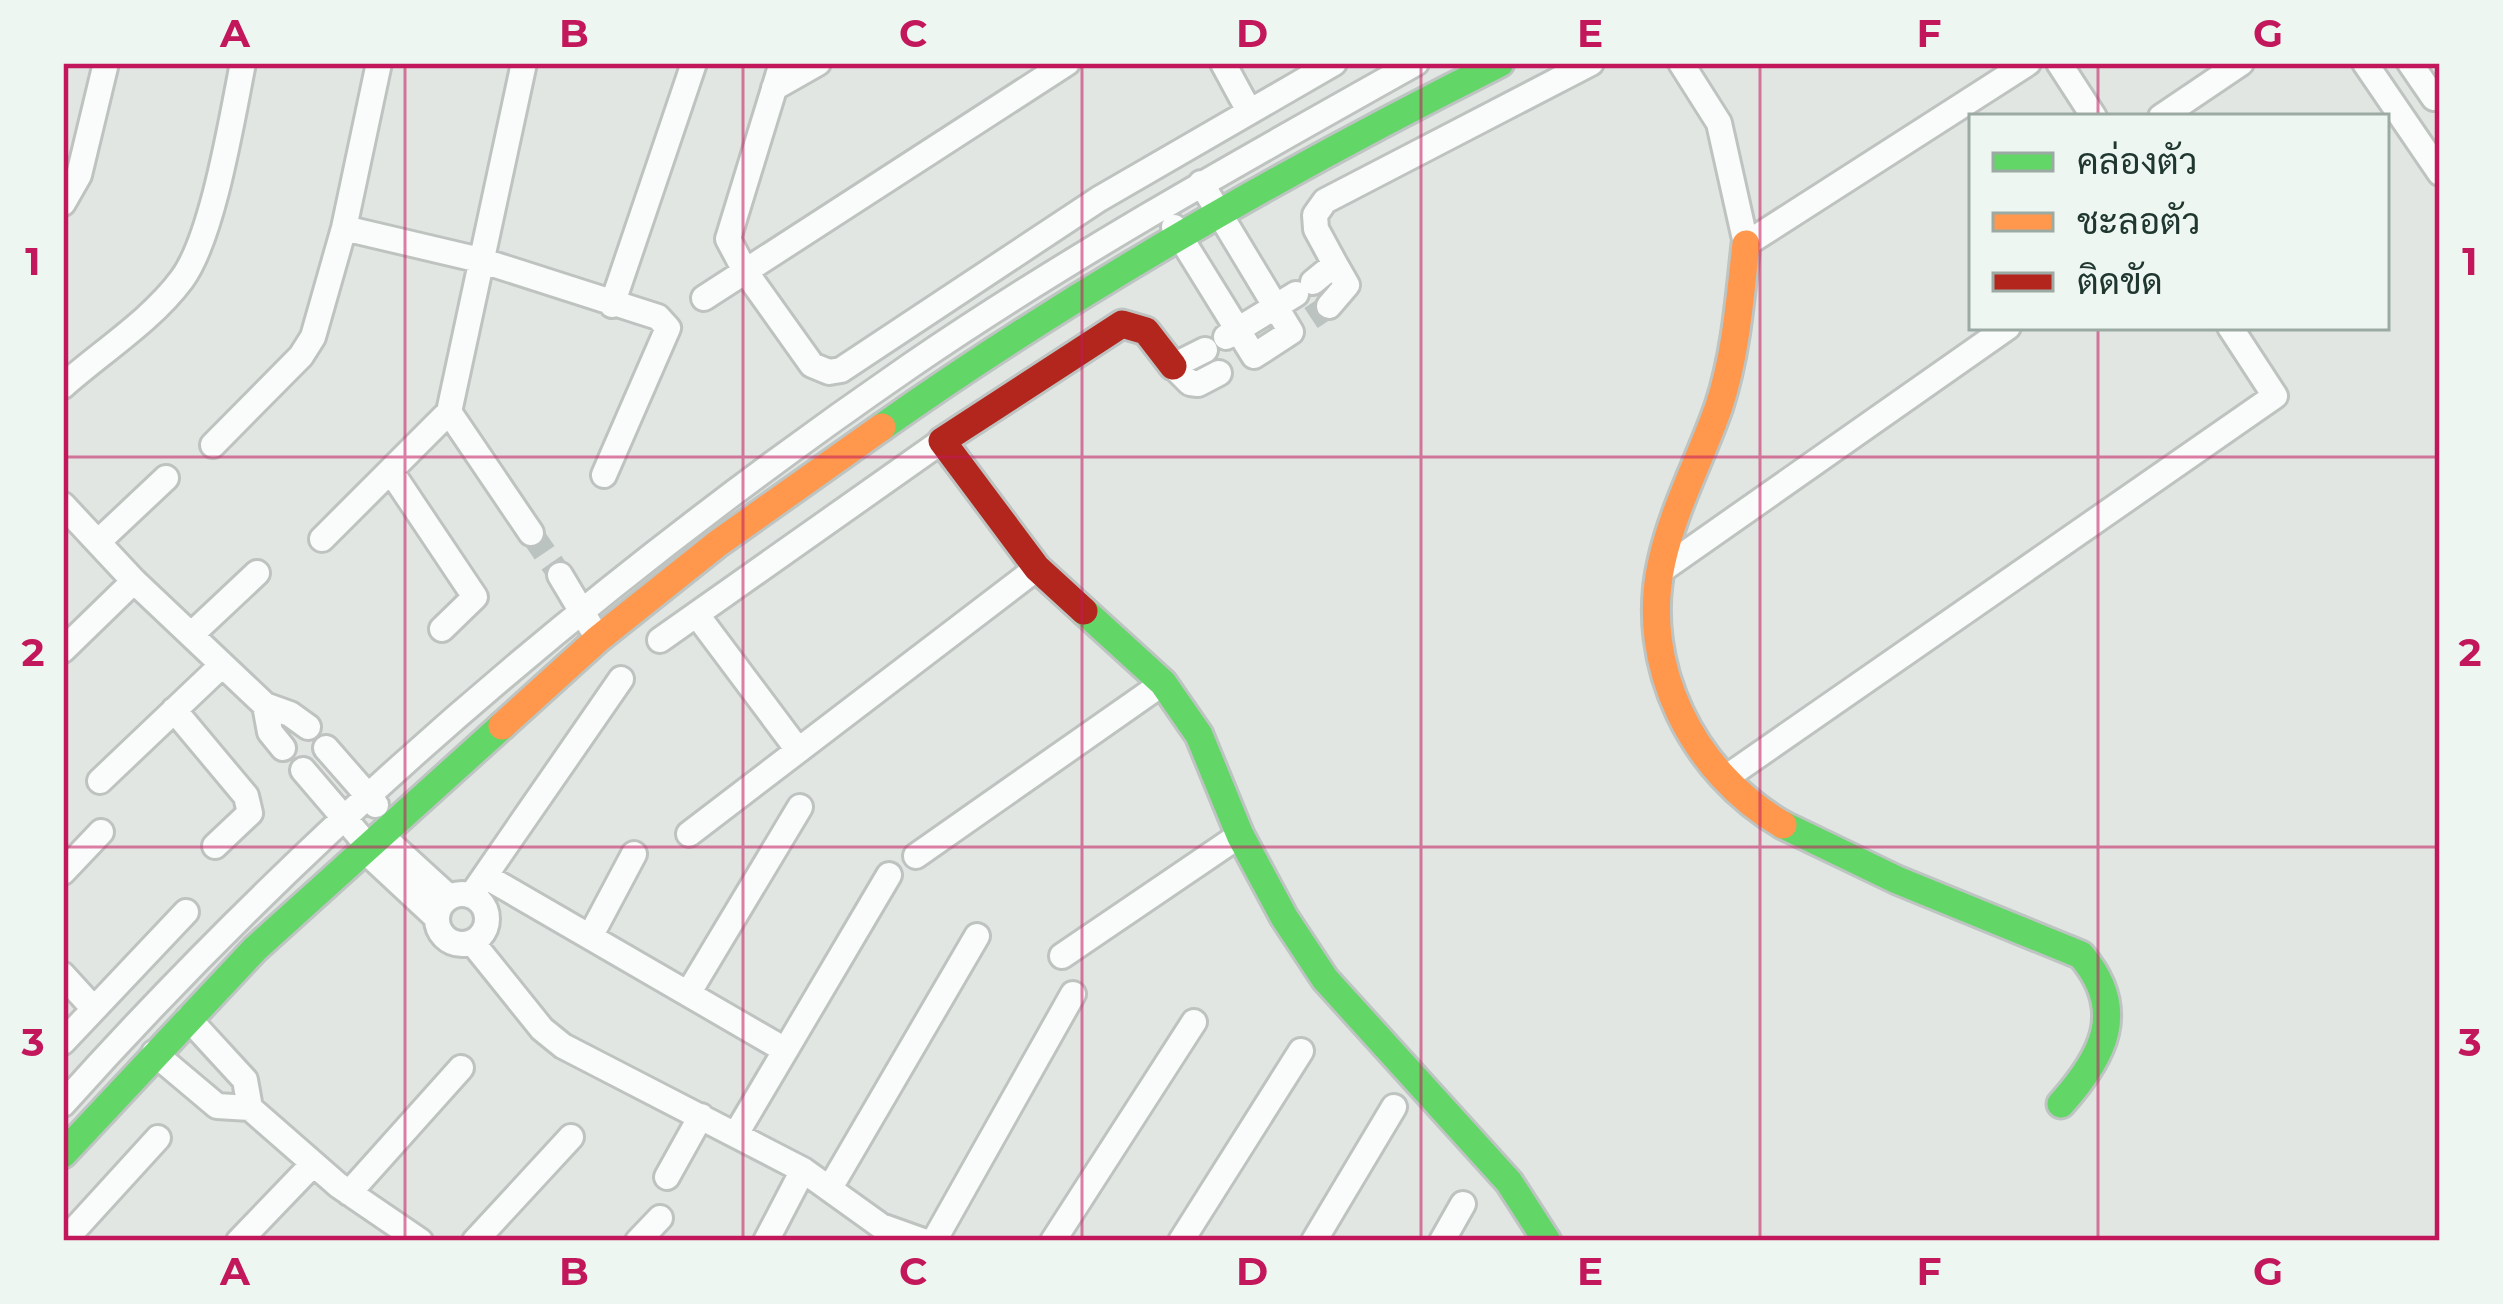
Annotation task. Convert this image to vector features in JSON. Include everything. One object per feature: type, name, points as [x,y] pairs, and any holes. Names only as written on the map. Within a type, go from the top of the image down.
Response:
[{"type":"street","points":[[63,202],[79,175],[106,63]]},
{"type":"street","points":[[63,386],[166,297],[191,264],[203,234],[243,63]]},
{"type":"street","points":[[213,445],[302,356],[324,304],[344,228],[379,63]]},
{"type":"street","points":[[322,539],[449,412],[524,63]]},
{"type":"street","points":[[611,305],[694,63]]},
{"type":"street","points":[[782,63],[728,239],[745,271],[812,365],[830,372],[841,370],[1099,199],[1334,63]]},
{"type":"street","points":[[774,88],[818,63]]},
{"type":"street","points":[[704,298],[1066,63]]},
{"type":"street","points":[[1223,63],[1249,111]]},
{"type":"street","points":[[63,1104],[277,879],[469,706],[700,518],[912,365],[1201,183],[1416,63]]},
{"type":"street","points":[[660,640],[942,441],[1122,324],[1135,323],[1147,331],[1190,383],[1198,384],[1238,364],[1310,319],[1347,285],[1316,230],[1315,215],[1325,201],[1591,63]]},
{"type":"street","points":[[1681,63],[1719,123],[1746,244],[1736,330],[1720,404],[1675,508],[1659,572],[1655,628],[1667,677],[1696,746],[1724,779],[1788,829],[1877,872],[2081,955],[2100,972],[2108,1020],[2099,1053],[2087,1078],[2061,1104]]},
{"type":"street","points":[[1746,244],[2028,63]]},
{"type":"street","points":[[2059,63],[2092,114]]},
{"type":"street","points":[[2166,114],[2241,63]]},
{"type":"street","points":[[2365,63],[2440,173]]},
{"type":"street","points":[[2410,63],[2438,99]]},
{"type":"street","points":[[63,1154],[255,949],[598,639],[718,544],[937,389],[1220,214],[1488,66]]},
{"type":"street","points":[[1201,183],[1220,214],[1295,294],[1310,319]]},
{"type":"street","points":[[1163,207],[1181,238],[1222,339],[1238,364]]},
{"type":"street","points":[[344,228],[480,260],[658,317],[668,328],[604,475]]},
{"type":"street","points":[[1173,366],[1295,294],[1335,264]]},
{"type":"street","points":[[1659,572],[2004,330]]},
{"type":"street","points":[[1724,779],[2276,396],[2232,330]]},
{"type":"street","points":[[449,412],[531,533]]},
{"type":"street","points":[[942,441],[1037,568],[1163,683],[1199,735],[1240,835],[1325,979],[1509,1182],[1547,1241]]},
{"type":"street","points":[[392,472],[475,597],[442,629]]},
{"type":"street","points":[[98,542],[166,478]]},
{"type":"street","points":[[63,505],[134,581],[265,705],[308,727]]},
{"type":"street","points":[[689,834],[1037,568]]},
{"type":"street","points":[[191,635],[256,573]]},
{"type":"street","points":[[560,575],[598,639]]},
{"type":"street","points":[[63,650],[134,581]]},
{"type":"street","points":[[698,615],[798,750]]},
{"type":"street","points":[[100,781],[222,665]]},
{"type":"street","points":[[460,897],[480,901],[487,916],[484,932],[472,942],[447,940],[460,897],[621,679]]},
{"type":"street","points":[[916,856],[1163,683]]},
{"type":"street","points":[[265,705],[270,732],[283,748]]},
{"type":"street","points":[[174,710],[246,796],[250,813],[214,846]]},
{"type":"street","points":[[326,748],[369,796],[376,839]]},
{"type":"street","points":[[303,770],[344,819],[460,897],[591,935],[785,1050]]},
{"type":"street","points":[[689,992],[800,807]]},
{"type":"street","points":[[63,872],[101,832]]},
{"type":"street","points":[[1062,956],[1240,835]]},
{"type":"street","points":[[591,935],[634,854]]},
{"type":"street","points":[[736,1134],[889,874]]},
{"type":"street","points":[[63,1042],[186,912]]},
{"type":"street","points":[[830,1188],[976,936]]},
{"type":"street","points":[[472,942],[542,1029],[563,1046],[803,1169],[881,1226],[923,1241]]},
{"type":"street","points":[[63,975],[94,1009]]},
{"type":"street","points":[[934,1241],[1073,994]]},
{"type":"street","points":[[188,1018],[245,1080],[250,1108]]},
{"type":"street","points":[[1053,1241],[1194,1022]]},
{"type":"street","points":[[1181,1241],[1301,1051]]},
{"type":"street","points":[[154,1053],[217,1106],[250,1108],[391,1233],[420,1241]]},
{"type":"street","points":[[349,1193],[461,1068]]},
{"type":"street","points":[[1314,1241],[1394,1107]]},
{"type":"street","points":[[667,1177],[701,1116]]},
{"type":"street","points":[[475,1241],[571,1137]]},
{"type":"street","points":[[64,1241],[158,1138]]},
{"type":"street","points":[[239,1241],[313,1164]]},
{"type":"street","points":[[766,1241],[803,1169]]},
{"type":"street","points":[[1442,1241],[1463,1204]]},
{"type":"street","points":[[638,1241],[660,1218]]},
{"type":"tunnel","points":[[1311,318],[1329,306]]},
{"type":"tunnel","points":[[531,533],[560,575]]},
{"type":"traffic: fast","points":[[882,427],[1030,327],[1184,234],[1500,63]]},
{"type":"traffic: fast","points":[[1084,611],[1163,683],[1199,735],[1240,835],[1284,917],[1325,979],[1509,1182],[1547,1241]]},
{"type":"traffic: fast","points":[[63,1154],[255,949],[502,726]]},
{"type":"traffic: fast","points":[[1783,825],[1897,880],[2081,955],[2104,995],[2105,1032],[2089,1068],[2061,1104]]},
{"type":"traffic: slow","points":[[1746,244],[1725,386],[1662,561],[1658,639],[1666,677],[1699,746],[1751,803],[1783,825]]},
{"type":"traffic: slow","points":[[502,726],[598,639],[717,544],[882,427]]},
{"type":"traffic: jam","points":[[1084,611],[1037,568],[942,441],[1122,324],[1146,331],[1173,366]]}]
